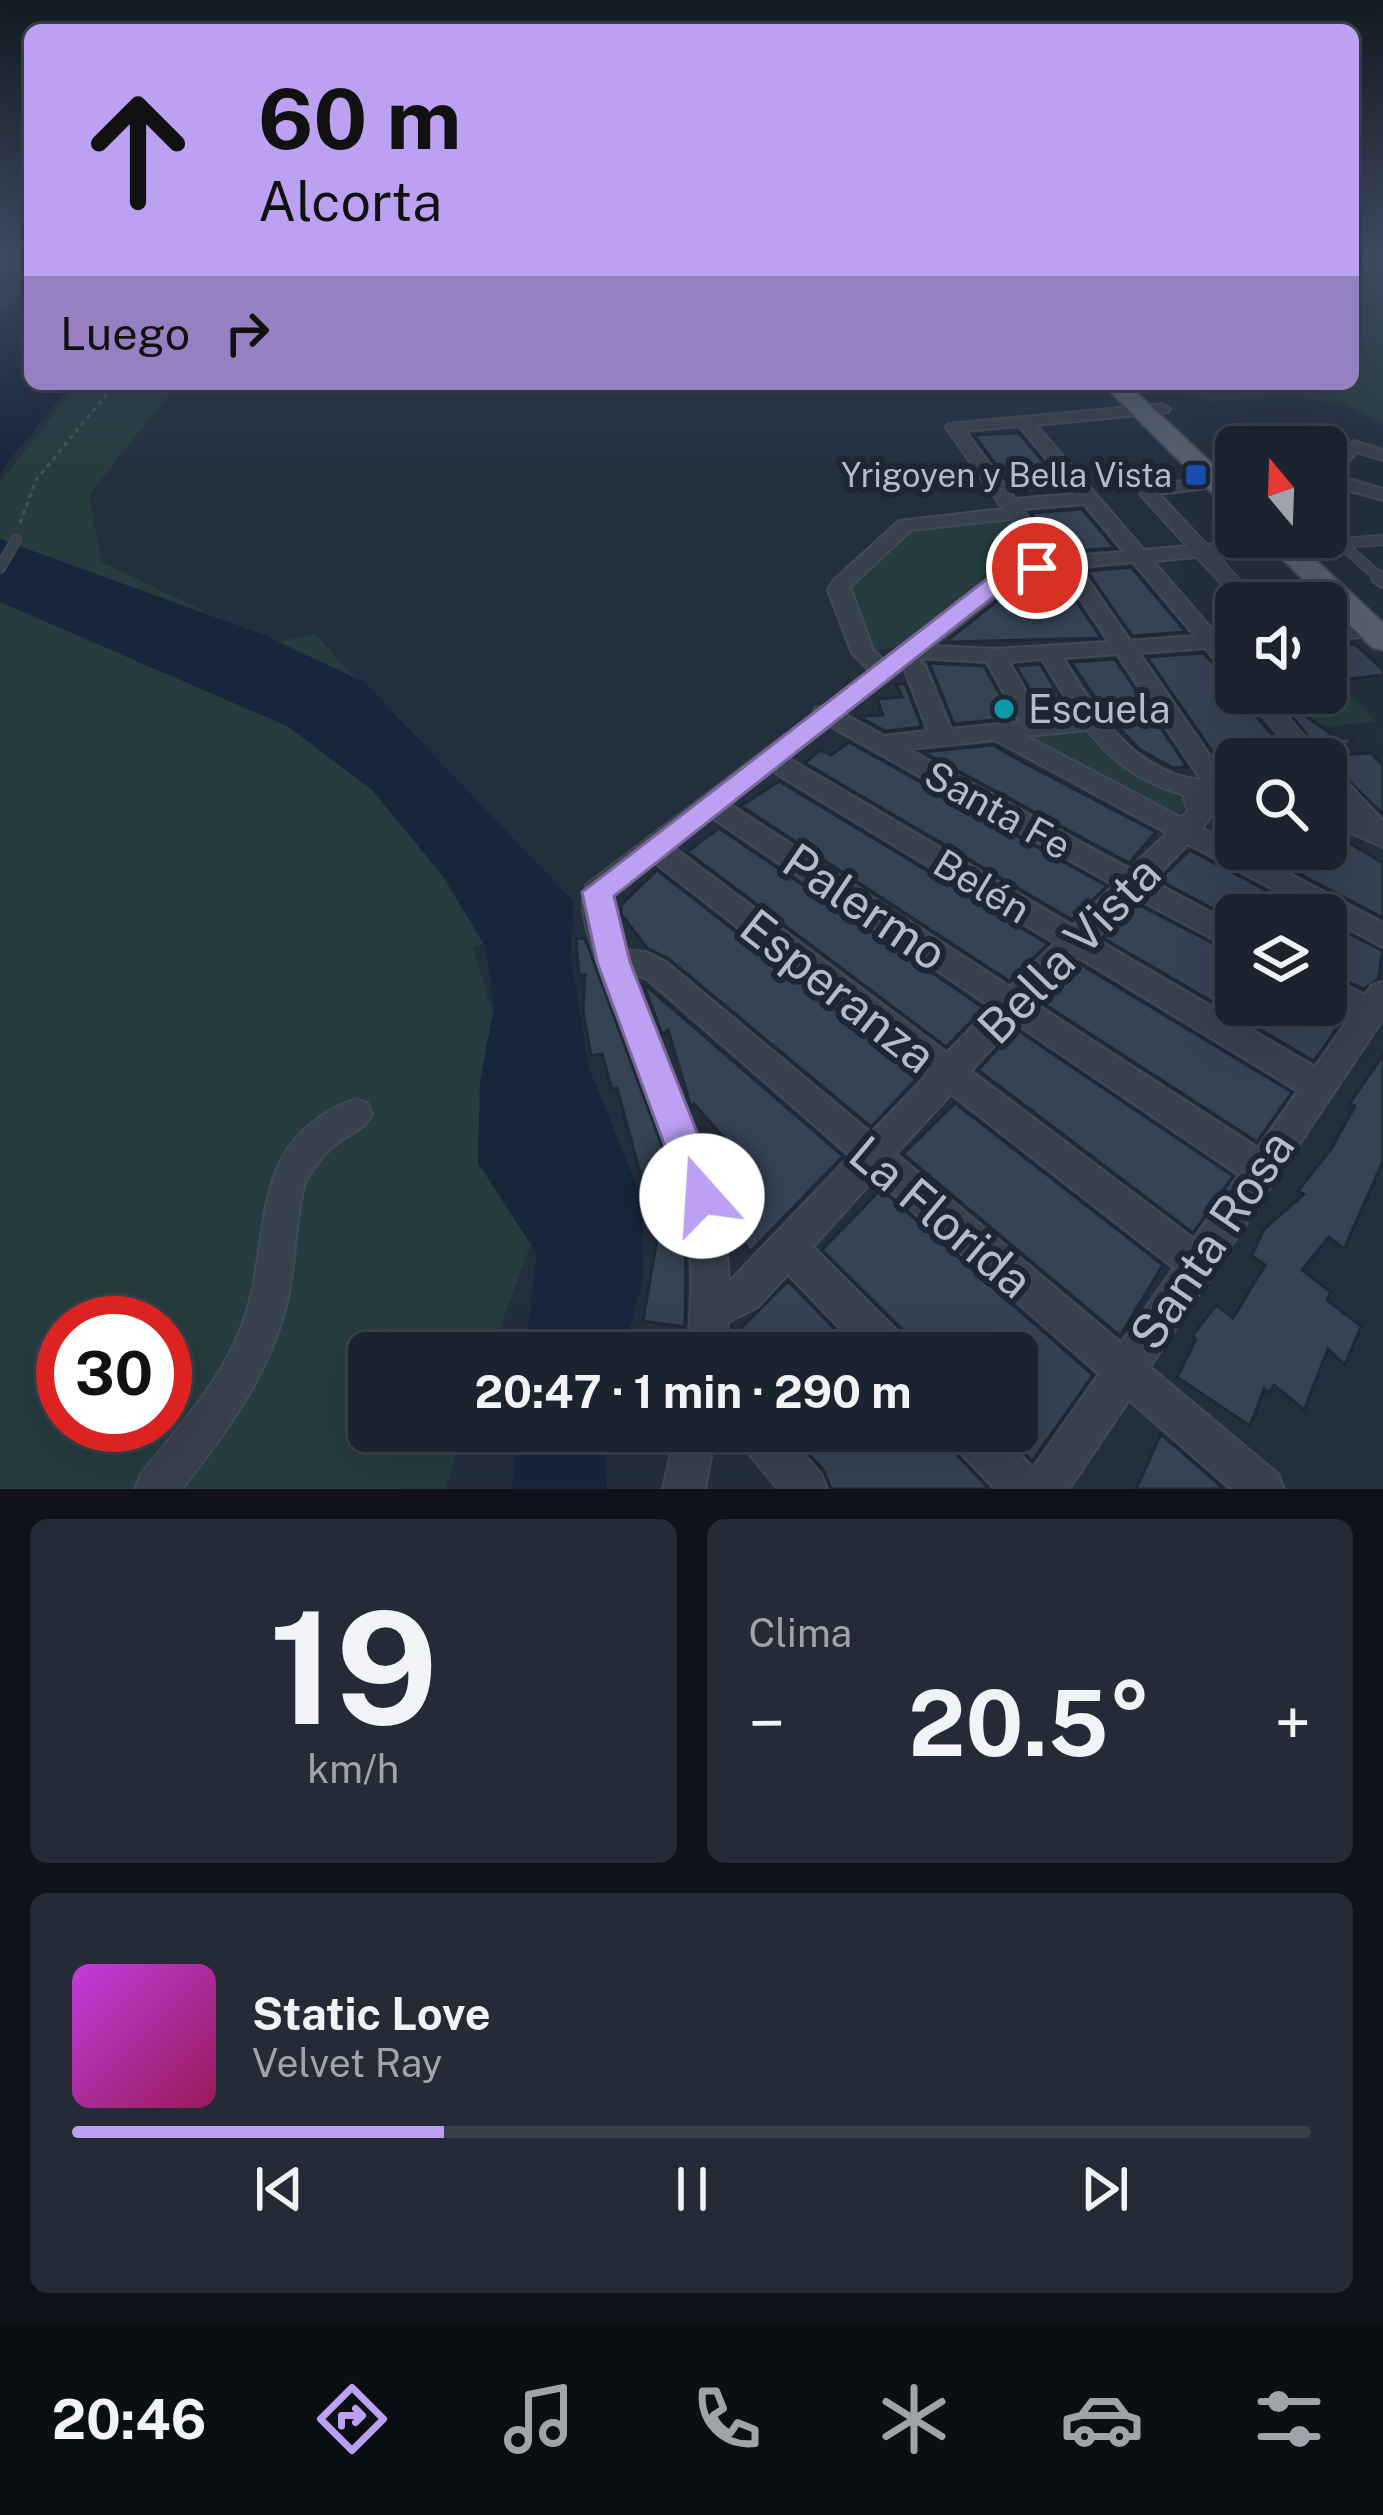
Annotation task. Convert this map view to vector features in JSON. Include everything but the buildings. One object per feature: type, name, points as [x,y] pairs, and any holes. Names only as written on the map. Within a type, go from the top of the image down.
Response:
[{"type":"main road","points":[[1123,390],[1153,410]]},
{"type":"main road","points":[[1139,390],[1215,472]]},
{"type":"main road","points":[[1302,558],[1380,629]]},
{"type":"street","points":[[1153,410],[954,428],[1123,650],[1215,787]]},
{"type":"street","points":[[1022,419],[1215,646]]},
{"type":"street","points":[[1347,454],[1354,446],[1383,454]]},
{"type":"street","points":[[1347,484],[1383,495]]},
{"type":"street","points":[[1215,488],[1146,490],[1230,582]]},
{"type":"street","points":[[942,736],[914,665],[857,642],[838,590],[841,584],[906,525],[1089,498]]},
{"type":"street","points":[[708,1332],[702,1196],[614,962],[597,892],[824,713],[1018,570],[1215,551]]},
{"type":"street","points":[[1347,632],[1380,629]]},
{"type":"street","points":[[900,660],[1215,642]]},
{"type":"street","points":[[1050,654],[1092,722],[1123,760],[1215,790]]},
{"type":"street","points":[[995,656],[1036,730]]},
{"type":"street","name":"Santa Fe","points":[[824,713],[1215,929]]},
{"type":"street","points":[[1273,714],[1294,738]]},
{"type":"street","points":[[879,744],[1092,722]]},
{"type":"street","points":[[1001,733],[1383,936]]},
{"type":"street","name":"Belén","points":[[770,759],[1318,1086]]},
{"type":"street","name":"Bella Vista","points":[[710,1311],[745,1294],[1012,1005],[1076,944],[1215,795]]},
{"type":"street","name":"Palermo","points":[[710,804],[1260,1169]]},
{"type":"street","name":"Esperanza","points":[[655,848],[1195,1262]]},
{"type":"street","name":"La Florida","points":[[614,962],[646,964],[656,970],[1263,1489]]},
{"type":"street","points":[[1347,994],[1376,1003]]},
{"type":"street","name":"Santa Rosa","points":[[1044,1489],[1376,1003]]},
{"type":"street","points":[[156,1489],[244,1366],[265,1316],[282,1191],[297,1155],[323,1129],[355,1114]]},
{"type":"street","points":[[788,1248],[870,1332]]},
{"type":"street","points":[[685,1489],[692,1452]]},
{"type":"street","points":[[774,1452],[806,1489]]},
{"type":"street","points":[[988,1452],[1024,1489]]},
{"type":"lane","points":[[0,568],[16,540]]},
{"type":"lane","points":[[1347,543],[1383,540]]},
{"type":"lane","points":[[1347,549],[1383,581]]},
{"type":"path","points":[[16,540],[36,480],[110,390]]},
{"type":"green space","points":[[1359,327],[1383,327],[1383,423],[1344,405],[1298,397],[1212,401],[1173,390],[1359,390]]},
{"type":"green space","points":[[73,390],[172,390],[89,495],[101,562],[272,643],[315,634],[563,906],[473,948],[502,1045],[540,1218],[499,1332],[348,1332],[348,1452],[457,1452],[446,1489],[0,1489],[0,482]]},
{"type":"green space","points":[[1001,520],[1017,525],[1034,553],[998,571],[897,647],[873,651],[844,587],[911,531]]},
{"type":"green space","points":[[1347,691],[1376,721],[1315,728],[1302,714],[1347,714]]},
{"type":"green space","points":[[1083,731],[1113,761],[1189,803],[1180,813],[1168,810],[1031,737]]},
{"type":"water","points":[[0,327],[24,327],[24,390],[66,390],[0,472]]},
{"type":"water","points":[[0,539],[264,635],[364,682],[574,902],[571,955],[589,1068],[644,1204],[642,1283],[629,1332],[528,1332],[537,1254],[478,1163],[480,1081],[494,1008],[485,946],[442,875],[372,790],[289,727],[0,602]]},
{"type":"water","points":[[517,1452],[604,1452],[607,1489],[511,1489]]},
{"type":"place","name":"Yrigoyen y Bella Vista","points":[[1196,475]]},
{"type":"place","name":"Escuela","points":[[1004,709]]},
{"type":"route","points":[[702,1196],[614,962],[596,904],[597,892],[1004,577],[1037,568]]}]
